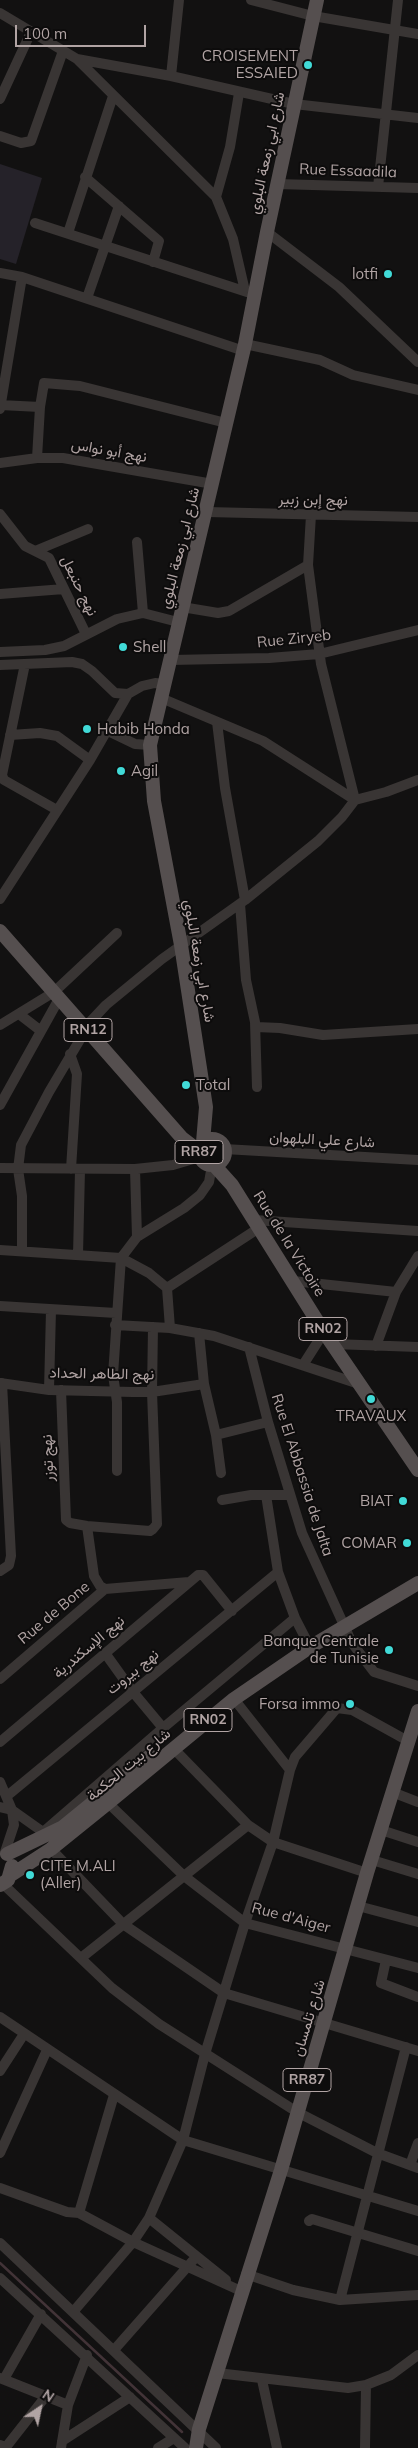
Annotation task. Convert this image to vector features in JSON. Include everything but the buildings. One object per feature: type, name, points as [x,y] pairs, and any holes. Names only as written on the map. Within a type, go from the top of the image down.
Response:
[{"type":"main road","name":"شارع ابي زمعة البلوي","points":[[218,1155],[206,1107],[181,945],[154,801],[150,745],[171,660],[178,622],[207,512],[244,347],[250,293],[267,232],[317,0]]},
{"type":"main road","name":"RN12","points":[[0,931],[176,1129]]},
{"type":"main road","name":"شارع ابي زمعة البلوي","points":[[201,1149],[206,1107]]},
{"type":"main road","name":"RR87","points":[[176,1129],[189,1145],[201,1149]]},
{"type":"main road","name":"RR87","points":[[210,1139],[218,1155],[205,1163],[201,1149],[210,1139]]},
{"type":"main road","name":"Rue de la Victoire","points":[[218,1155],[232,1185],[324,1332],[418,1470]]},
{"type":"main road","name":"شارع بيت الحكمة","points":[[344,1623],[418,1572]]},
{"type":"main road","name":"شارع بيت الحكمة","points":[[4,1852],[62,1826],[231,1692],[344,1623],[418,1583]]},
{"type":"main road","name":"شارع بيت الحكمة","points":[[5,1882],[108,1803],[234,1698],[308,1644]]},
{"type":"main road","name":"شارع تلمسان","points":[[196,2448],[199,2429],[325,2024],[369,1867],[418,1711]]},
{"type":"main road","points":[[4,1852],[11,1861],[5,1882]]},
{"type":"street","points":[[171,76],[179,0]]},
{"type":"street","points":[[252,0],[314,16],[418,34]]},
{"type":"street","points":[[378,188],[398,0]]},
{"type":"street","points":[[0,13],[77,59],[113,96],[173,152],[216,197],[234,239],[250,293]]},
{"type":"street","points":[[0,99],[31,32]]},
{"type":"street","points":[[0,136],[21,143],[31,140],[64,51]]},
{"type":"street","points":[[77,59],[171,76],[238,93],[294,104],[418,118]]},
{"type":"street","points":[[216,197],[230,146],[238,93]]},
{"type":"street","points":[[68,233],[113,96]]},
{"type":"street","points":[[85,177],[159,241],[153,262]]},
{"type":"street","name":"Rue Essaadila","points":[[277,184],[418,188]]},
{"type":"street","points":[[87,298],[120,206]]},
{"type":"street","points":[[35,223],[250,293]]},
{"type":"street","points":[[267,232],[339,287],[418,362]]},
{"type":"street","points":[[0,273],[22,277],[244,347],[320,360],[353,375],[418,390]]},
{"type":"street","points":[[22,277],[0,407],[40,407]]},
{"type":"street","points":[[36,458],[44,383],[64,384],[226,423]]},
{"type":"street","name":"نهج أبو نواس","points":[[0,463],[36,458],[83,460],[213,484]]},
{"type":"street","name":"نهج إبن زبير","points":[[207,512],[418,517]]},
{"type":"street","name":"نهج حنبعل","points":[[0,514],[25,546],[49,558],[86,634]]},
{"type":"street","points":[[311,515],[308,566],[319,654],[355,800]]},
{"type":"street","points":[[35,551],[88,529]]},
{"type":"street","points":[[137,542],[142,613]]},
{"type":"street","points":[[182,607],[218,613],[229,611],[308,566]]},
{"type":"street","points":[[0,594],[64,589]]},
{"type":"street","points":[[0,652],[58,648],[117,620],[142,613],[178,622]]},
{"type":"street","name":"Rue Ziryeb","points":[[171,660],[269,658],[319,654],[418,630]]},
{"type":"street","points":[[0,665],[60,661],[82,664],[115,692],[128,694]]},
{"type":"street","points":[[25,664],[2,778],[57,810]]},
{"type":"street","points":[[0,899],[90,760],[128,694],[142,686],[155,683],[165,684]]},
{"type":"street","points":[[161,698],[185,710],[263,741],[288,755],[355,800]]},
{"type":"street","points":[[217,722],[225,788],[243,902],[246,980],[256,1027],[257,1087]]},
{"type":"street","points":[[108,731],[135,744],[150,745]]},
{"type":"street","points":[[10,735],[40,733],[56,736],[90,760]]},
{"type":"street","points":[[22,1251],[22,1196],[18,1169],[19,1152],[24,1136],[86,1028],[106,1005],[181,945],[243,902],[318,841],[342,817],[355,800],[386,792],[418,780]]},
{"type":"street","points":[[0,1025],[57,994],[117,933]]},
{"type":"street","points":[[0,1105],[40,1031],[57,994]]},
{"type":"street","points":[[19,1014],[40,1031]]},
{"type":"street","points":[[256,1027],[280,1028],[323,1035],[418,1029]]},
{"type":"street","points":[[70,1054],[77,1074],[75,1169],[78,1255]]},
{"type":"street","points":[[0,1168],[135,1169],[173,1165],[201,1149]]},
{"type":"street","points":[[117,1472],[113,1375],[121,1258],[137,1237],[184,1208],[200,1195],[209,1182],[218,1155]]},
{"type":"street","name":"شارع علي البلهوان","points":[[218,1155],[418,1160]]},
{"type":"street","points":[[135,1169],[137,1237]]},
{"type":"street","points":[[167,1288],[257,1224],[418,1231]]},
{"type":"street","points":[[0,1250],[121,1258],[149,1273],[167,1288],[170,1328]]},
{"type":"street","points":[[376,1346],[396,1292],[418,1256]]},
{"type":"street","points":[[293,1281],[396,1292]]},
{"type":"street","points":[[0,1306],[116,1313]]},
{"type":"street","points":[[49,1390],[51,1310]]},
{"type":"street","points":[[115,1325],[153,1326],[199,1333],[303,1364],[359,1384]]},
{"type":"street","points":[[153,1326],[152,1392],[156,1528],[150,1531],[87,1526],[94,1576],[105,1590],[189,1582]]},
{"type":"street","points":[[303,1364],[324,1332]]},
{"type":"street","points":[[199,1333],[204,1384],[216,1435],[221,1473]]},
{"type":"street","points":[[333,1344],[418,1347]]},
{"type":"street","name":"Rue El Abbassia de Jalta","points":[[249,1347],[268,1422],[290,1495],[314,1562],[360,1656],[374,1672],[418,1686]]},
{"type":"street","points":[[0,1571],[6,1568],[11,1560],[4,1500],[1,1383]]},
{"type":"street","name":"نهج الطاهر الحداد","points":[[1,1383],[49,1390],[115,1392],[152,1392],[204,1384]]},
{"type":"street","name":"نهج توزر","points":[[61,1390],[64,1516],[70,1523],[87,1526]]},
{"type":"street","points":[[216,1435],[268,1422]]},
{"type":"street","points":[[266,1495],[278,1572],[295,1618],[308,1644]]},
{"type":"street","points":[[222,1500],[266,1495],[290,1495]]},
{"type":"street","name":"نهج بيروت","points":[[7,1796],[278,1572]]},
{"type":"street","name":"نهج الإسكندرية","points":[[0,1742],[198,1575],[203,1575],[232,1611]]},
{"type":"street","name":"Rue de Bone","points":[[0,1679],[105,1590]]},
{"type":"street","points":[[0,1807],[12,1810],[39,1836],[163,1728],[295,1618]]},
{"type":"street","points":[[106,1653],[133,1692],[163,1728]]},
{"type":"street","points":[[234,1698],[290,1770]]},
{"type":"street","points":[[73,2312],[134,2242],[149,2218],[183,2140],[205,2054],[245,1923],[273,1842],[290,1770],[295,1757],[310,1737],[337,1708],[352,1710],[408,1741]]},
{"type":"street","points":[[174,1749],[248,1825],[273,1842],[369,1867],[418,1874]]},
{"type":"street","points":[[0,1782],[12,1810],[14,1832],[4,1852]]},
{"type":"street","points":[[392,1792],[418,1802]]},
{"type":"street","name":"Rue d'Aiger","points":[[108,1803],[184,1876],[245,1923],[418,1968]]},
{"type":"street","points":[[81,1958],[248,1825]]},
{"type":"street","points":[[381,1830],[418,1842]]},
{"type":"street","points":[[51,1848],[123,1924],[224,1993],[418,2051]]},
{"type":"street","points":[[5,1882],[112,1988],[205,2054],[297,2112],[378,2153],[414,2166],[418,2143]]},
{"type":"street","points":[[358,1906],[418,1922]]},
{"type":"street","points":[[386,1960],[381,1983],[418,1997]]},
{"type":"street","points":[[0,2017],[183,2140],[418,2211]]},
{"type":"street","points":[[0,2072],[24,2034]]},
{"type":"street","points":[[340,2300],[369,2196],[378,2153],[406,2048]]},
{"type":"street","points":[[0,2153],[47,2050]]},
{"type":"street","points":[[79,2213],[114,2095]]},
{"type":"street","points":[[0,2188],[67,2212],[79,2213],[134,2242],[241,2291]]},
{"type":"street","points":[[149,2218],[241,2291]]},
{"type":"street","points":[[309,2221],[312,2220],[418,2251]]},
{"type":"street","points":[[0,2243],[199,2429],[216,2448]]},
{"type":"street","points":[[114,2350],[196,2257]]},
{"type":"street","points":[[246,2274],[293,2290],[340,2300],[418,2295]]},
{"type":"street","points":[[0,2278],[87,2355],[185,2448]]},
{"type":"street","points":[[41,2314],[2,2379],[68,2406]]},
{"type":"street","points":[[62,2444],[68,2406],[87,2355]]},
{"type":"street","points":[[217,2373],[262,2380],[348,2388],[366,2385],[391,2375],[418,2355]]},
{"type":"street","points":[[262,2380],[277,2448]]},
{"type":"street","points":[[365,2448],[366,2385]]},
{"type":"street","points":[[5,2447],[46,2396]]},
{"type":"street","points":[[62,2444],[130,2397]]},
{"type":"street","points":[[158,2448],[174,2438]]},
{"type":"shaded area","points":[[0,164],[42,178],[16,264],[0,259]]},
{"type":"waterway","points":[[0,2263],[182,2432]]},
{"type":"place","name":"CROISEMENT ESSAIED","points":[[308,65]]},
{"type":"place","name":"lotfi","points":[[388,274]]},
{"type":"place","name":"Shell","points":[[123,647]]},
{"type":"place","name":"Habib Honda","points":[[87,729]]},
{"type":"place","name":"Agil","points":[[121,771]]},
{"type":"place","name":"Total","points":[[186,1085]]},
{"type":"place","name":"TRAVAUX","points":[[371,1399]]},
{"type":"place","name":"BIAT","points":[[403,1501]]},
{"type":"place","name":"COMAR","points":[[407,1543]]},
{"type":"place","name":"Banque Centrale de Tunisie","points":[[389,1650]]},
{"type":"place","name":"Forsa immo","points":[[350,1704]]},
{"type":"place","name":"CITE M.ALI (Aller)","points":[[30,1875]]}]
